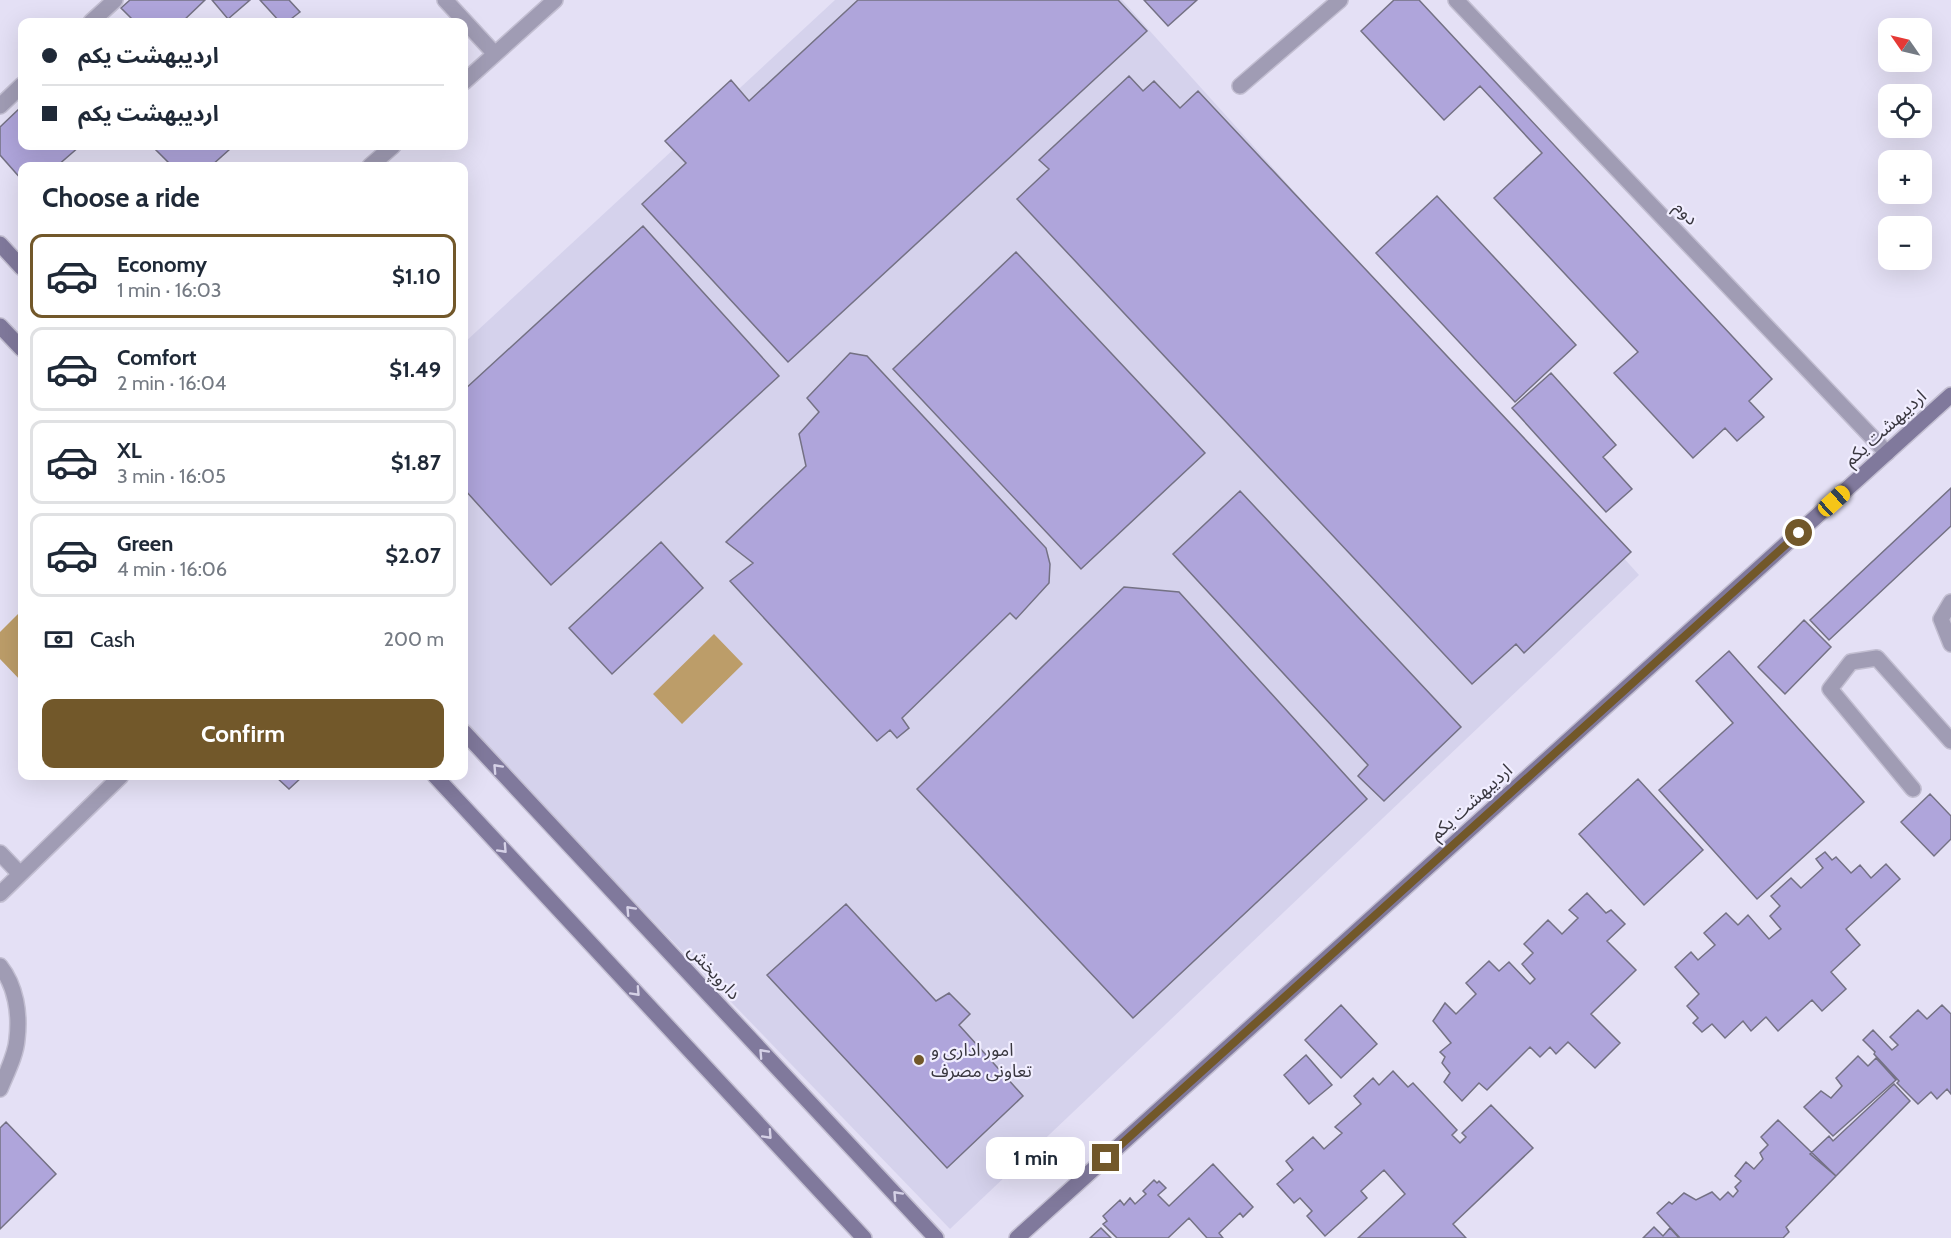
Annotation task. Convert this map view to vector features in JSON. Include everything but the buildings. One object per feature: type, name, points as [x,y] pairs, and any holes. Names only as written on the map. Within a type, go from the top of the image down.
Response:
[{"type":"street","points":[[95,18],[115,0]]},
{"type":"street","points":[[445,0],[462,18]]},
{"type":"street","points":[[468,78],[555,0]]},
{"type":"street","points":[[1240,86],[1340,0]]},
{"type":"street","name":"دوم","points":[[1456,0],[1887,453]]},
{"type":"street","points":[[468,25],[495,54]]},
{"type":"street","points":[[0,106],[18,89]]},
{"type":"street","points":[[375,162],[388,150]]},
{"type":"street","points":[[0,244],[18,264]]},
{"type":"street","points":[[1,327],[18,329]]},
{"type":"street","points":[[1,327],[18,345]]},
{"type":"street","name":"اردیبهشت یکم","points":[[1017,1238],[1951,395]]},
{"type":"street","points":[[1951,602],[1941,619],[1951,644]]},
{"type":"street","points":[[1913,789],[1830,689],[1851,662],[1877,658],[1951,741]]},
{"type":"street","name":"داروپخش","points":[[468,736],[936,1238]]},
{"type":"street","points":[[0,894],[117,780]]},
{"type":"street","points":[[439,780],[864,1238]]},
{"type":"street","points":[[0,852],[20,874]]},
{"type":"street","points":[[0,966],[9,978],[17,1005],[17,1041],[0,1089]]},
{"type":"shaded area","points":[[835,0],[1122,0],[1639,575],[950,1229],[468,729],[468,339]]},
{"type":"shaded area","points":[[18,614],[18,678],[0,659],[0,632]]},
{"type":"shaded area","points":[[714,634],[743,664],[682,724],[653,694]]},
{"type":"place","name":"امور اداری و تعاونی مصرف","points":[[919,1060]]},
{"type":"route","points":[[1106,1158],[1799,533]]}]
